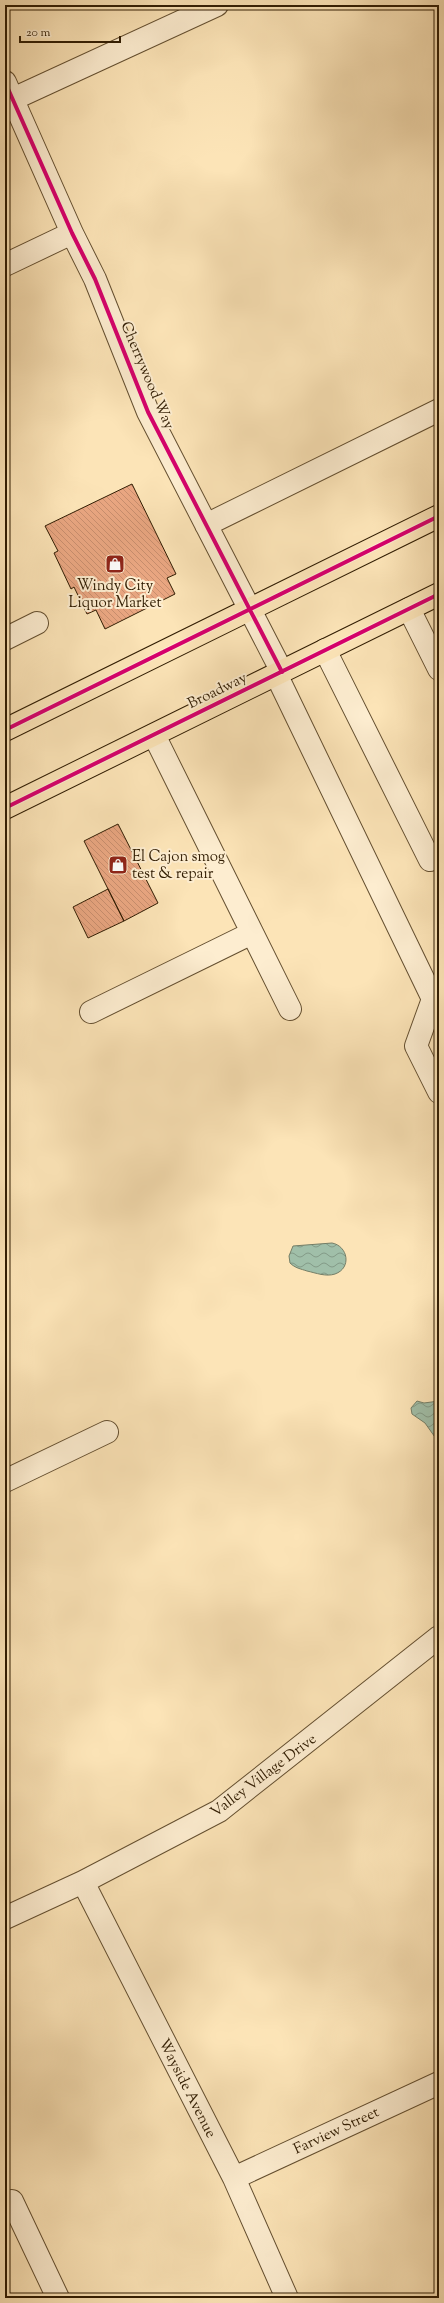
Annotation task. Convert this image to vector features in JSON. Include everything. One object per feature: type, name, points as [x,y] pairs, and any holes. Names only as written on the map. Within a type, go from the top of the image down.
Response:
[{"type":"main road","points":[[5,730],[439,516]]},
{"type":"main road","name":"Broadway","points":[[5,808],[439,594]]},
{"type":"street","name":"Cherrywood Way","points":[[217,5],[9,90],[72,233],[96,279],[148,412],[250,609],[433,999],[416,1046],[439,1092]]},
{"type":"street","points":[[5,265],[72,233]]},
{"type":"street","points":[[206,525],[439,410]]},
{"type":"street","points":[[409,609],[439,669]]},
{"type":"street","points":[[5,639],[37,623]]},
{"type":"street","points":[[325,650],[430,860]]},
{"type":"street","points":[[154,735],[290,1009]]},
{"type":"street","points":[[91,1012],[252,933]]},
{"type":"street","points":[[5,1480],[107,1432]]},
{"type":"street","name":"Valley Village Drive","points":[[5,1918],[83,1882],[219,1810],[439,1637]]},
{"type":"street","name":"Wayside Avenue","points":[[83,1882],[234,2178],[287,2298]]},
{"type":"street","name":"Farview Street","points":[[234,2178],[439,2083]]},
{"type":"street","points":[[5,2205],[12,2201],[58,2298]]},
{"type":"water","points":[[332,1243],[342,1248],[346,1257],[344,1267],[335,1274],[317,1274],[298,1268],[290,1263],[289,1256],[293,1246]]},
{"type":"water","points":[[417,1401],[424,1403],[439,1401],[439,1440],[437,1440],[425,1423],[412,1414],[411,1408]]},
{"type":"building","name":"Windy City Liquor Market","points":[[132,484],[176,574],[167,578],[175,594],[105,629],[96,610],[87,614],[74,587],[71,589],[54,553],[58,551],[45,526]]},
{"type":"building","name":"El Cajon smog test & repair","points":[[118,824],[158,903],[124,921],[84,841]]},
{"type":"building","points":[[108,889],[124,921],[88,938],[73,907]]},
{"type":"cycle path","points":[[5,82],[72,233],[95,279],[148,412],[282,672]]},
{"type":"cycle path","points":[[5,730],[439,516]]},
{"type":"cycle path","points":[[5,808],[439,594]]},
{"type":"place","name":"Windy City Liquor Market","points":[[115,564]]},
{"type":"place","name":"El Cajon smog test & repair","points":[[118,865]]}]
